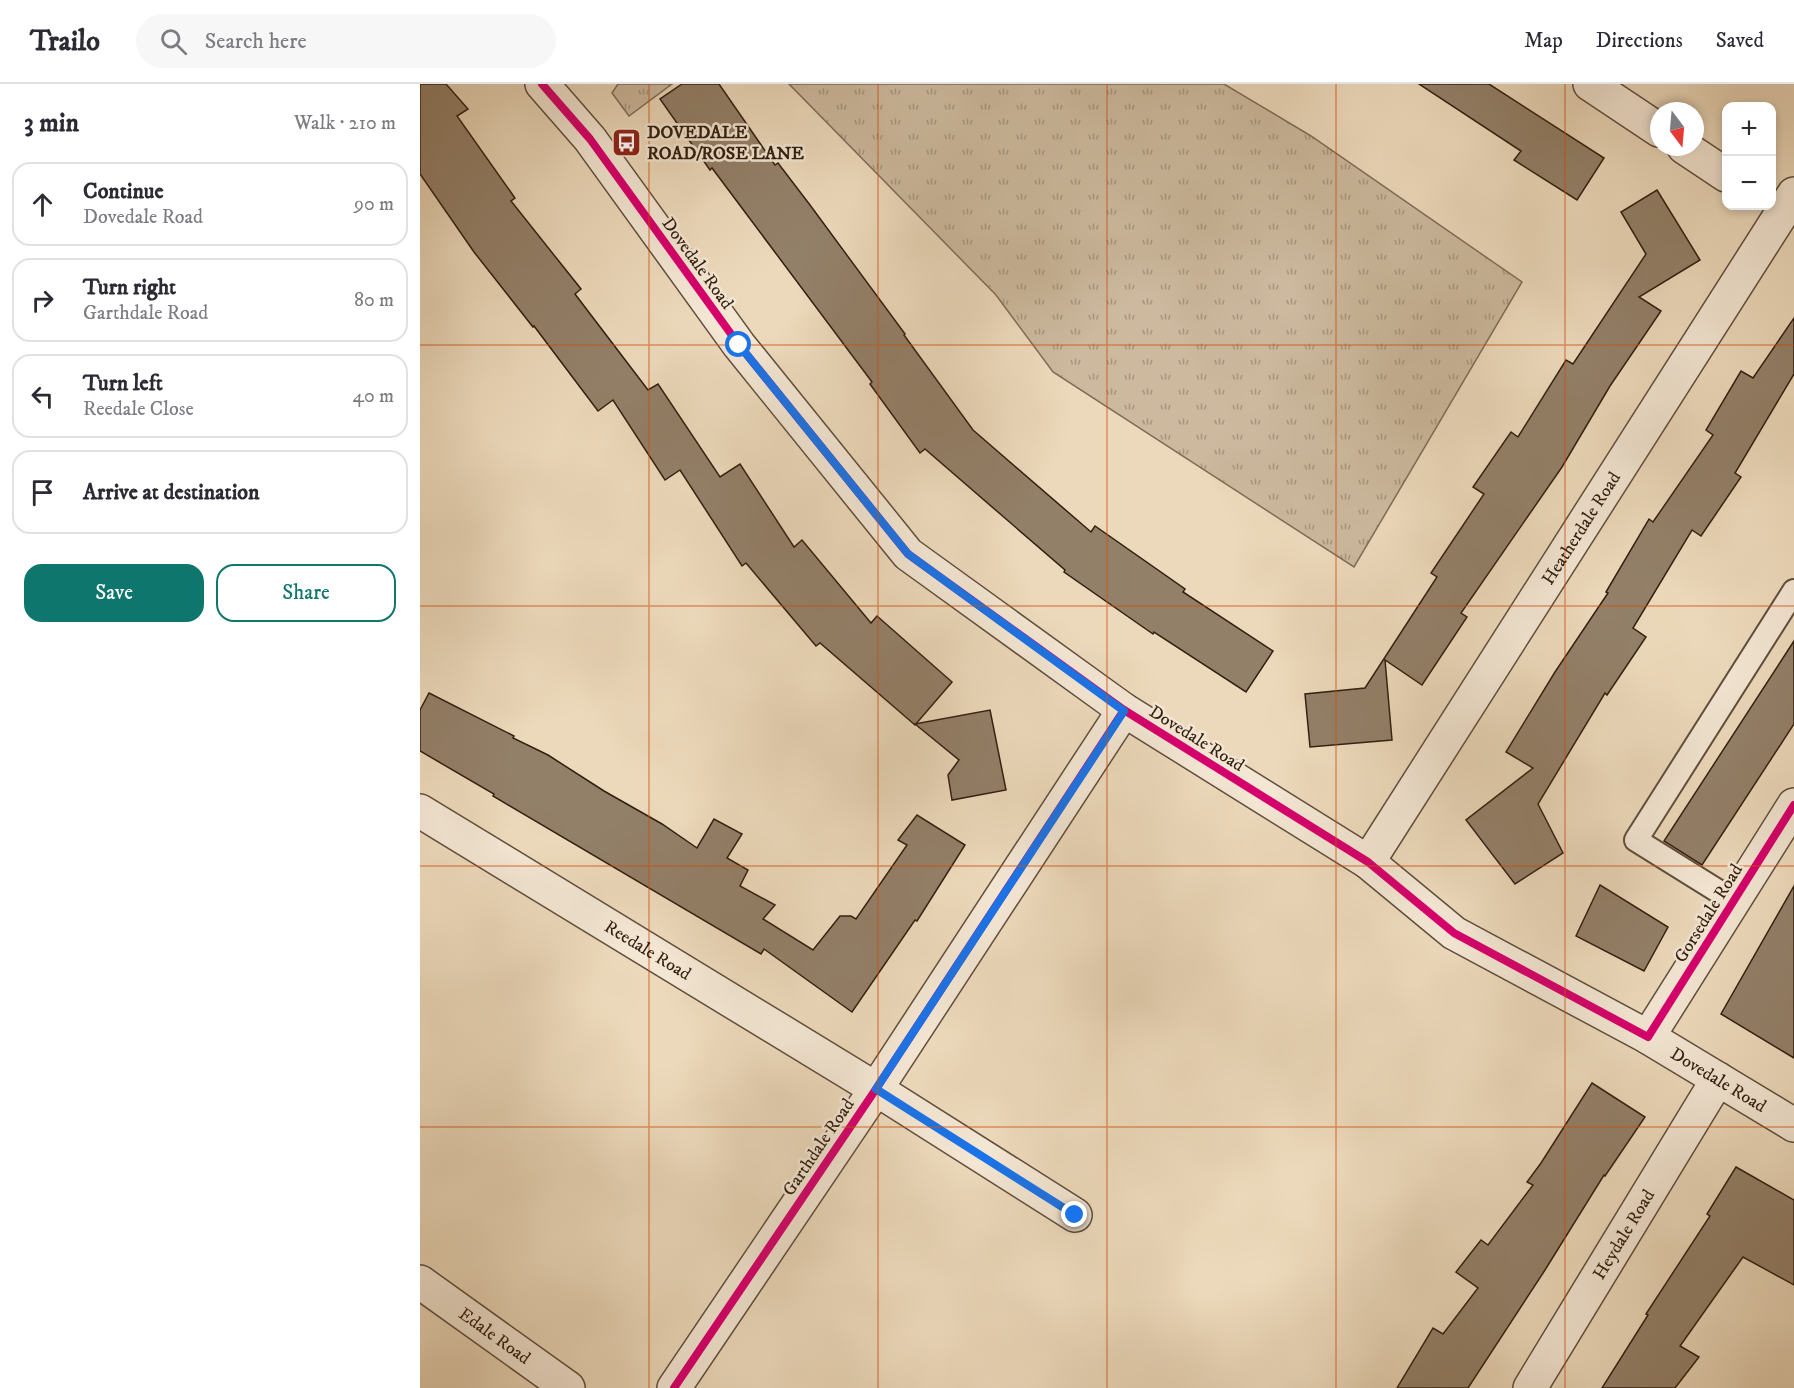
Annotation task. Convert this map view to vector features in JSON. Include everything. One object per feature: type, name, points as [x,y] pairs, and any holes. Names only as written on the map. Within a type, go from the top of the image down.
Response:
[{"type":"street","name":"Dovedale Road","points":[[542,84],[590,139],[739,345],[908,554],[1124,711],[1368,862],[1454,933],[1648,1037],[1794,1125]]},
{"type":"street","points":[[1590,84],[1650,124]]},
{"type":"street","points":[[1698,156],[1722,172]]},
{"type":"street","name":"Heatherdale Road","points":[[1368,862],[1783,204]]},
{"type":"street","name":"Garthdale Road","points":[[674,1388],[876,1089],[1124,711]]},
{"type":"street","name":"Gorsedale Road","points":[[1648,1037],[1794,805]]},
{"type":"street","name":"Reedale Road","points":[[420,811],[876,1089],[1075,1215]]},
{"type":"street","name":"Heydale Road","points":[[1530,1388],[1718,1080]]},
{"type":"street","name":"Edale Road","points":[[420,1282],[568,1388]]},
{"type":"lane","points":[[1734,901],[1636,840],[1794,591]]},
{"type":"green space","points":[[618,84],[672,84],[629,116],[612,93]]},
{"type":"green space","points":[[789,84],[1224,84],[1311,136],[1522,282],[1354,567],[1053,372],[996,295]]},
{"type":"building","points":[[420,84],[446,84],[468,109],[457,116],[515,198],[511,201],[581,289],[575,294],[648,390],[658,384],[720,477],[740,464],[794,547],[802,540],[871,623],[877,616],[952,682],[915,725],[820,643],[816,646],[746,563],[742,566],[680,470],[665,480],[613,400],[598,411],[534,326],[474,252],[420,174]]},
{"type":"building","points":[[682,84],[719,84],[775,165],[778,163],[810,205],[973,430],[1091,532],[1095,526],[1185,589],[1183,592],[1273,651],[1246,692],[1154,632],[1153,634],[1064,572],[1065,570],[925,449],[920,453],[870,384],[872,382],[712,168],[710,170],[660,99]]},
{"type":"building","points":[[1419,84],[1489,84],[1604,158],[1577,200],[1514,160],[1521,151]]},
{"type":"building","points":[[1657,190],[1700,260],[1639,297],[1661,311],[1610,386],[1562,467],[1461,613],[1467,617],[1422,685],[1385,660],[1392,740],[1310,747],[1305,694],[1365,688],[1437,577],[1431,573],[1484,494],[1473,487],[1511,432],[1518,437],[1566,360],[1573,364],[1646,254],[1621,212]]},
{"type":"building","points":[[1794,318],[1794,374],[1735,473],[1741,477],[1701,536],[1692,530],[1633,628],[1646,637],[1607,695],[1605,693],[1538,804],[1563,853],[1515,884],[1466,820],[1533,768],[1506,752],[1555,672],[1608,593],[1606,592],[1649,519],[1653,522],[1713,435],[1706,430],[1741,371],[1753,378]]},
{"type":"building","points":[[1794,641],[1794,724],[1702,865],[1664,841]]},
{"type":"building","points":[[429,693],[548,755],[604,791],[662,824],[697,848],[714,819],[742,834],[727,858],[748,870],[740,886],[775,905],[763,919],[813,950],[840,916],[851,916],[856,919],[907,845],[898,840],[917,815],[965,845],[917,921],[915,920],[852,1012],[764,949],[761,954],[420,751],[420,710]]},
{"type":"building","points":[[990,710],[1006,790],[952,800],[948,775],[959,760],[915,724]]},
{"type":"building","points":[[1600,885],[1668,927],[1644,971],[1576,936]]},
{"type":"building","points":[[1794,886],[1794,1058],[1721,1014]]},
{"type":"building","points":[[1592,1083],[1645,1117],[1604,1175],[1468,1388],[1397,1388],[1433,1328],[1443,1334],[1478,1288],[1456,1272],[1481,1240],[1488,1245],[1533,1185],[1527,1182]]},
{"type":"building","points":[[1736,1167],[1794,1200],[1794,1285],[1743,1257],[1680,1346],[1699,1357],[1675,1388],[1602,1388],[1648,1315],[1646,1314],[1710,1216],[1707,1214]]},
{"type":"cycle path","points":[[542,84],[590,139],[739,345],[908,554],[1124,710],[1368,862],[1454,933],[1648,1037],[1794,805]]},
{"type":"cycle path","points":[[674,1388],[876,1089],[1124,710]]},
{"type":"place","name":"DOVEDALE ROAD/ROSE LANE","points":[[626,142]]},
{"type":"route","points":[[739,345],[908,554],[1124,711],[876,1089],[1075,1215]]}]
